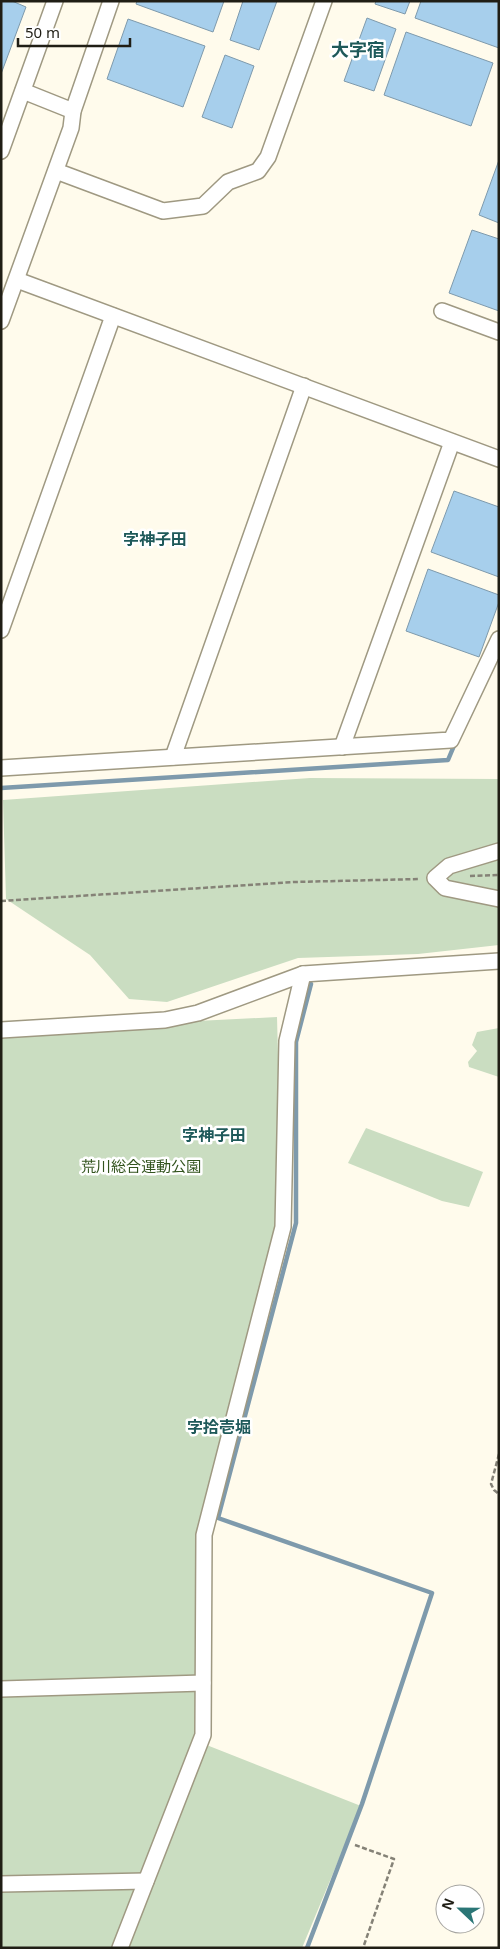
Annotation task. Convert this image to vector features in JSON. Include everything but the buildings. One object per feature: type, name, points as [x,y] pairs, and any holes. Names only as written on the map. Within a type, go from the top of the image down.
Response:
[{"type":"street","points":[[1,151],[55,1]]},
{"type":"street","points":[[1,321],[71,128],[73,111],[111,1]]},
{"type":"street","points":[[56,171],[163,211],[204,206],[228,182],[258,171],[268,157],[324,1]]},
{"type":"street","points":[[23,91],[73,111]]},
{"type":"street","points":[[17,280],[499,459]]},
{"type":"street","points":[[442,311],[499,332]]},
{"type":"street","points":[[1,630],[114,316]]},
{"type":"street","points":[[173,757],[304,386]]},
{"type":"street","points":[[342,747],[452,442]]},
{"type":"street","points":[[1,768],[451,740],[499,639]]},
{"type":"street","points":[[499,851],[450,866],[435,878],[445,888],[499,899]]},
{"type":"street","points":[[1,1030],[165,1020],[198,1013],[303,974],[499,961]]},
{"type":"street","points":[[120,1948],[203,1735],[204,1535],[283,1227],[287,1041],[303,974]]},
{"type":"street","points":[[1,1689],[203,1684]]},
{"type":"street","points":[[1,1884],[146,1881]]},
{"type":"path","points":[[1,901],[294,882],[422,878]]},
{"type":"path","points":[[499,1454],[491,1484],[499,1494]]},
{"type":"path","points":[[355,1845],[394,1859],[364,1948]]},
{"type":"green space","points":[[310,778],[499,779],[499,945],[418,954],[298,958],[167,1002],[129,999],[90,955],[6,899],[3,800]]},
{"type":"green space","name":"荒川総合運動公園","points":[[277,1017],[281,1169],[277,1241],[197,1537],[199,1742],[361,1806],[302,1948],[1,1948],[1,1031]]},
{"type":"green space","points":[[499,1028],[499,1077],[469,1067],[468,1062],[477,1051],[472,1045],[477,1032]]},
{"type":"green space","points":[[366,1128],[483,1172],[469,1207],[442,1201],[348,1163]]},
{"type":"water","points":[[1,1],[12,1],[26,7],[1,74]]},
{"type":"water","points":[[137,1],[224,1],[213,32],[136,4]]},
{"type":"water","points":[[243,1],[277,1],[259,50],[230,40]]},
{"type":"water","points":[[376,1],[410,1],[405,14],[375,4]]},
{"type":"water","points":[[421,1],[499,1],[499,48],[415,18]]},
{"type":"water","points":[[367,18],[396,29],[374,91],[344,81]]},
{"type":"water","points":[[128,19],[205,46],[183,107],[107,79]]},
{"type":"water","points":[[406,32],[493,63],[471,126],[384,95]]},
{"type":"water","points":[[225,55],[254,66],[232,128],[202,117]]},
{"type":"water","points":[[499,160],[499,223],[479,215]]},
{"type":"water","points":[[472,230],[499,239],[499,311],[449,293]]},
{"type":"water","points":[[454,491],[499,507],[499,577],[431,552]]},
{"type":"water","points":[[428,569],[499,595],[499,602],[479,657],[406,631]]},
{"type":"waterway","points":[[1,788],[448,760],[456,741]]},
{"type":"waterway","points":[[307,1948],[362,1804],[432,1593],[218,1518],[296,1223],[296,1042],[311,984]]},
{"type":"district","name":"大字宿","points":[[358,49]]},
{"type":"district","name":"字神子田","points":[[155,539]]},
{"type":"district","name":"字神子田","points":[[214,1135]]},
{"type":"district","name":"字拾壱堀","points":[[219,1427]]}]
